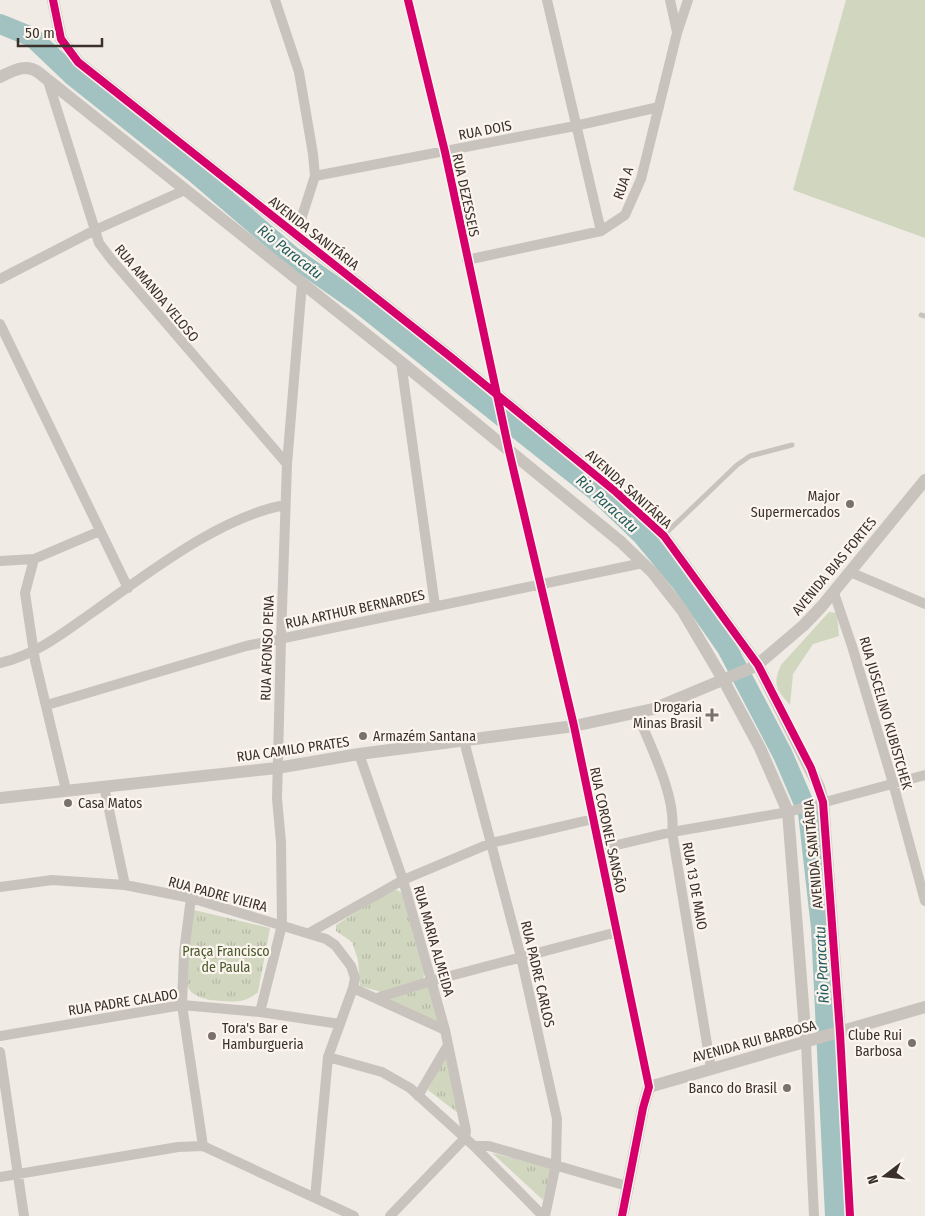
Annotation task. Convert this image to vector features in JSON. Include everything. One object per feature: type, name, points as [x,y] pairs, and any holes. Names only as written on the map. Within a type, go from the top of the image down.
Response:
[{"type":"street","points":[[275,0],[299,72],[315,176],[296,235]]},
{"type":"street","name":"RUA DEZESSEIS","points":[[408,0],[445,152],[509,451]]},
{"type":"street","points":[[547,0],[601,231]]},
{"type":"street","points":[[670,0],[677,33]]},
{"type":"street","name":"RUA A","points":[[467,260],[601,231],[625,215],[632,203],[641,179],[677,33],[688,0]]},
{"type":"street","name":"AVENIDA SANITÁRIA","points":[[54,6],[61,39],[78,62],[498,396],[616,492],[664,536],[757,666],[808,761],[819,787],[850,1216]]},
{"type":"street","name":"AVENIDA SANITÁRIA","points":[[0,77],[24,67],[32,68],[401,362],[509,451],[643,563],[682,610],[728,679],[792,811],[814,1216]]},
{"type":"street","name":"RUA AMANDA VELOSO","points":[[48,81],[99,243],[287,464]]},
{"type":"street","name":"RUA DOIS","points":[[315,176],[575,126],[659,107]]},
{"type":"street","points":[[0,280],[95,230],[186,190]]},
{"type":"street","name":"RUA AFONSO PENA","points":[[260,1012],[282,925],[277,768],[280,640],[287,464],[302,283]]},
{"type":"street","points":[[0,324],[128,588]]},
{"type":"street","points":[[401,362],[435,606]]},
{"type":"street","name":"RUA CORONEL SANSÃO","points":[[509,451],[574,726],[649,1087],[627,1186],[623,1216]]},
{"type":"street","name":"AVENIDA BIAS FORTES","points":[[757,666],[804,625],[834,592],[925,480]]},
{"type":"street","points":[[0,663],[34,652],[184,550],[241,518],[266,509],[285,506]]},
{"type":"street","points":[[0,561],[34,559],[100,531]]},
{"type":"street","points":[[34,559],[25,593],[34,652],[66,790]]},
{"type":"street","name":"RUA ARTHUR BERNARDES","points":[[47,705],[246,646],[540,583],[643,563]]},
{"type":"street","points":[[850,572],[925,604]]},
{"type":"street","name":"RUA JUSCELINO KUBISTCHEK","points":[[834,592],[923,884],[925,901]]},
{"type":"street","name":"RUA CAMILO PRATES","points":[[0,798],[277,768],[360,754],[574,726],[637,713],[672,703],[757,666]]},
{"type":"street","name":"RUA 13 DE MAIO","points":[[637,713],[667,790],[673,816],[672,832],[711,1068]]},
{"type":"street","name":"RUA PADRE CARLOS","points":[[464,741],[521,957],[555,1110],[557,1131],[556,1164],[544,1216]]},
{"type":"street","name":"RUA MARIA ALMEIDA","points":[[360,754],[403,880],[445,1030],[466,1131],[464,1138]]},
{"type":"street","points":[[600,849],[672,832],[792,811],[925,774]]},
{"type":"street","points":[[104,786],[125,885]]},
{"type":"street","points":[[309,933],[403,880],[491,843],[593,819]]},
{"type":"street","name":"RUA PADRE VIEIRA","points":[[0,887],[52,880],[125,885],[191,898],[326,939],[351,966],[354,988]]},
{"type":"street","points":[[191,898],[184,952],[182,1005],[203,1146]]},
{"type":"street","points":[[377,998],[431,981],[617,932]]},
{"type":"street","points":[[315,1198],[328,1057],[354,988],[445,1030]]},
{"type":"street","name":"RUA PADRE CALADO","points":[[0,1036],[182,1005],[260,1012],[340,1024]]},
{"type":"street","name":"AVENIDA RUI BARBOSA","points":[[649,1087],[925,1007]]},
{"type":"street","points":[[418,1096],[448,1044]]},
{"type":"street","points":[[0,1052],[24,1216]]},
{"type":"street","points":[[328,1057],[382,1072],[398,1080],[474,1146],[544,1216]]},
{"type":"street","points":[[390,1216],[464,1138]]},
{"type":"street","points":[[0,1177],[168,1149],[203,1146],[354,1216]]},
{"type":"street","points":[[474,1146],[489,1146],[627,1186]]},
{"type":"lane","points":[[664,536],[737,465],[750,456],[792,445]]},
{"type":"green space","points":[[846,0],[925,0],[925,238],[793,190]]},
{"type":"green space","points":[[829,612],[837,613],[839,636],[813,644],[793,674],[790,705],[777,687],[778,672],[781,665]]},
{"type":"green space","points":[[397,890],[402,893],[424,973],[423,980],[381,992],[360,986],[358,960],[352,942],[336,931],[336,925],[388,892]]},
{"type":"green space","name":"Praça Francisco de Paula","points":[[194,910],[270,928],[258,992],[250,998],[241,1001],[218,1001],[203,998],[190,991],[186,980],[186,970]]},
{"type":"green space","points":[[428,985],[439,1023],[386,999]]},
{"type":"green space","points":[[445,1054],[459,1114],[428,1090]]},
{"type":"green space","points":[[492,1153],[552,1168],[543,1200]]},
{"type":"waterway","name":"Rio Paracatu","points":[[0,24],[32,37],[74,77],[195,173],[293,257],[360,304],[597,492],[642,535],[681,582],[727,648],[783,755],[808,813],[821,928],[835,1216]]},
{"type":"cycle path","points":[[53,0],[61,39],[78,62],[452,358],[616,492],[664,536],[758,665],[811,768],[823,802],[840,1033],[850,1216]]},
{"type":"cycle path","points":[[408,0],[445,152],[509,451],[574,726],[649,1087],[643,1108],[622,1216]]},
{"type":"place","name":"Major Supermercados","points":[[850,504]]},
{"type":"place","name":"Drogaria Minas Brasil","points":[[712,715]]},
{"type":"place","name":"Armazém Santana","points":[[363,736]]},
{"type":"place","name":"Casa Matos","points":[[68,803]]},
{"type":"place","name":"Tora's Bar e Hamburgueria","points":[[212,1036]]},
{"type":"place","name":"Clube Rui Barbosa","points":[[912,1043]]},
{"type":"place","name":"Banco do Brasil","points":[[787,1088]]}]
